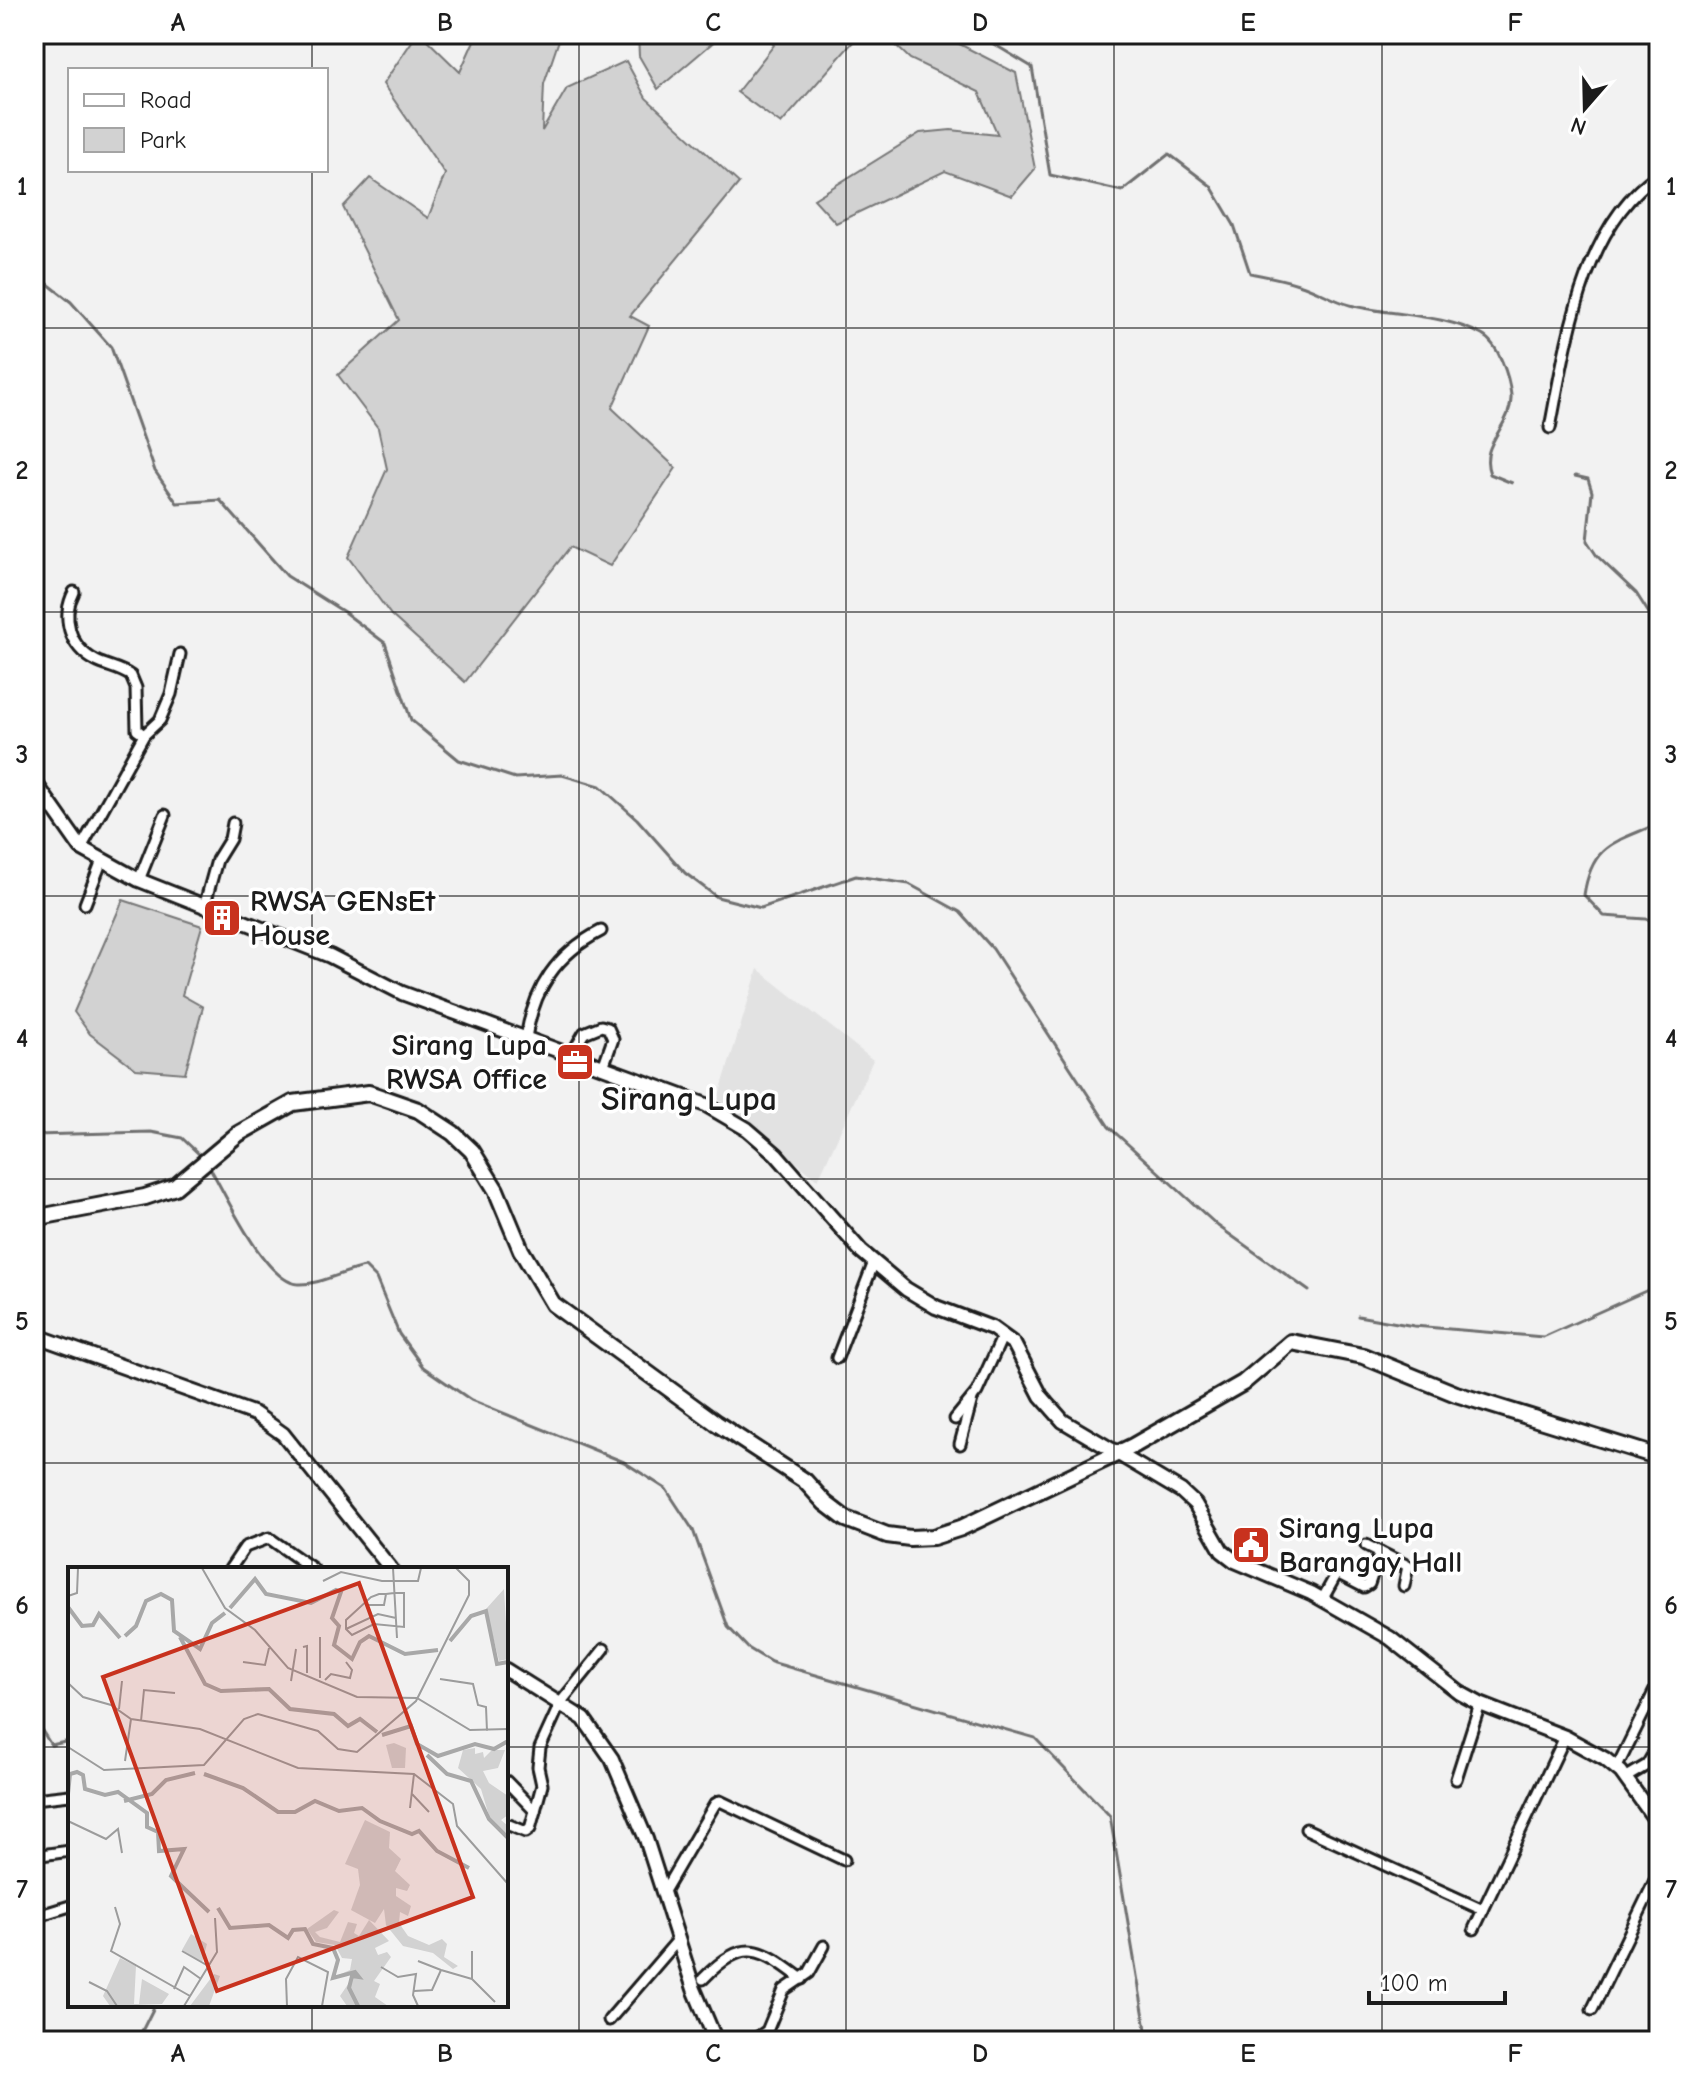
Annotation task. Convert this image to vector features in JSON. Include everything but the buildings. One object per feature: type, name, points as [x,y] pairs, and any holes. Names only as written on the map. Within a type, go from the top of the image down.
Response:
[{"type":"main road","points":[[34,1218],[120,1203],[175,1187],[238,1134],[293,1103],[369,1093],[418,1110],[453,1133],[472,1151],[496,1190],[521,1250],[553,1304],[716,1423],[805,1481],[825,1503],[846,1519],[866,1528],[910,1538],[933,1537],[961,1528],[1119,1453],[1243,1383],[1291,1342],[1363,1356],[1456,1394],[1659,1457]]},
{"type":"street","points":[[1550,428],[1577,298],[1613,224],[1659,174]]},
{"type":"street","points":[[74,592],[67,606],[68,628],[88,656],[131,676],[136,688],[137,730],[144,735]]},
{"type":"street","points":[[81,848],[144,735],[160,720],[180,654]]},
{"type":"street","points":[[34,781],[81,848],[139,880],[330,956],[402,993],[706,1105],[747,1129],[776,1154],[874,1262],[921,1299],[1003,1335],[1022,1352],[1052,1411],[1181,1491],[1195,1504],[1212,1536],[1235,1561],[1322,1600],[1412,1652],[1460,1693],[1480,1704],[1565,1737],[1621,1772],[1659,1825]]},
{"type":"street","points":[[139,880],[165,815]]},
{"type":"street","points":[[204,907],[217,860],[227,846],[233,823]]},
{"type":"street","points":[[85,904],[102,860]]},
{"type":"street","points":[[526,1038],[531,1008],[540,988],[570,948],[601,931]]},
{"type":"street","points":[[571,1055],[584,1033],[601,1026],[608,1028],[613,1039],[603,1067]]},
{"type":"street","points":[[837,1358],[874,1262]]},
{"type":"street","points":[[34,1335],[255,1414],[283,1434],[389,1567]]},
{"type":"street","points":[[960,1444],[972,1399],[1003,1335]]},
{"type":"street","points":[[955,1419],[972,1399]]},
{"type":"street","points":[[231,1567],[245,1547],[269,1538],[310,1567]]},
{"type":"street","points":[[1366,1545],[1408,1566],[1404,1586]]},
{"type":"street","points":[[1322,1600],[1337,1573],[1367,1587],[1380,1552]]},
{"type":"street","points":[[509,1825],[528,1831],[542,1785],[539,1752],[561,1702],[604,1649]]},
{"type":"street","points":[[508,1671],[561,1702],[596,1732],[622,1778],[716,2041]]},
{"type":"street","points":[[1621,1772],[1659,1682]]},
{"type":"street","points":[[1456,1779],[1480,1704]]},
{"type":"street","points":[[1474,1929],[1565,1737]]},
{"type":"street","points":[[1621,1772],[1647,1765],[1659,1744]]},
{"type":"street","points":[[508,1783],[535,1811]]},
{"type":"street","points":[[34,1799],[68,1795]]},
{"type":"street","points":[[663,1893],[715,1804],[720,1801],[844,1860]]},
{"type":"street","points":[[1306,1829],[1483,1910]]},
{"type":"street","points":[[34,1856],[68,1851]]},
{"type":"street","points":[[1592,2010],[1659,1872]]},
{"type":"street","points":[[34,1917],[68,1907]]},
{"type":"street","points":[[609,2020],[678,1940]]},
{"type":"street","points":[[752,2041],[767,2031],[784,1990],[809,1973],[824,1946]]},
{"type":"street","points":[[703,1979],[714,1967],[756,1949],[766,1952],[802,1979]]},
{"type":"street","points":[[1659,1990],[1655,2000],[1659,2008]]},
{"type":"shaded area","points":[[758,969],[873,1060],[818,1180],[718,1099]]},
{"type":"green space","points":[[417,34],[421,34],[460,72],[477,34],[561,34],[544,84],[542,131],[567,88],[626,61],[646,98],[739,183],[630,316],[649,326],[612,408],[676,468],[610,566],[570,547],[465,682],[391,615],[348,557],[387,469],[378,428],[338,375],[399,320],[343,207],[370,178],[428,218],[445,174],[383,84]]},
{"type":"green space","points":[[638,34],[723,34],[658,89],[639,56]]},
{"type":"green space","points":[[765,34],[860,34],[781,124],[737,92],[774,45]]},
{"type":"green space","points":[[884,34],[940,34],[1016,73],[1035,169],[1012,196],[945,171],[836,223],[814,199],[920,133],[951,130],[998,135],[979,92],[910,59]]},
{"type":"green space","points":[[123,900],[202,926],[182,995],[203,1007],[185,1073],[136,1069],[90,1034],[74,1012]]},
{"type":"waterway","points":[[977,34],[1032,67],[1050,175],[1122,191],[1169,154],[1211,186],[1234,225],[1250,273],[1298,284],[1366,309],[1451,323],[1488,339],[1502,362],[1511,395],[1507,416],[1488,453],[1488,463],[1490,474],[1512,483]]},
{"type":"waterway","points":[[34,273],[71,302],[111,347],[155,471],[177,503],[220,500],[287,576],[344,612],[385,643],[411,720],[459,760],[515,778],[562,775],[600,786],[637,819],[685,873],[717,897],[761,908],[856,876],[909,884],[960,912],[993,949],[1109,1127],[1218,1226],[1309,1291]]},
{"type":"waterway","points":[[1575,476],[1588,479],[1592,492],[1587,541],[1597,556],[1636,593],[1659,629]]},
{"type":"waterway","points":[[1659,823],[1608,847],[1593,865],[1584,895],[1604,916],[1659,920]]},
{"type":"waterway","points":[[34,1135],[151,1132],[182,1138],[202,1157]]},
{"type":"waterway","points":[[209,1166],[247,1234],[272,1269],[285,1279],[306,1284],[365,1267],[376,1278],[399,1334],[423,1367],[471,1400],[624,1462],[666,1489],[693,1530],[728,1627],[748,1648],[771,1662],[1035,1738],[1110,1816],[1148,2041]]},
{"type":"waterway","points":[[1358,1316],[1414,1326],[1543,1337],[1659,1285]]},
{"type":"waterway","points":[[34,1718],[51,1745],[68,1741]]},
{"type":"waterway","points":[[137,2041],[154,2007]]},
{"type":"waterway","points":[[1053,2041],[1068,2033],[1071,2041]]},
{"type":"place","name":"RWSA GENsEt House","points":[[222,918]]},
{"type":"place","name":"Sirang Lupa RWSA Office","points":[[575,1062]]},
{"type":"place","name":"Sirang Lupa Barangay Hall","points":[[1251,1545]]},
{"type":"district","name":"Sirang Lupa","points":[[689,1099]]}]
